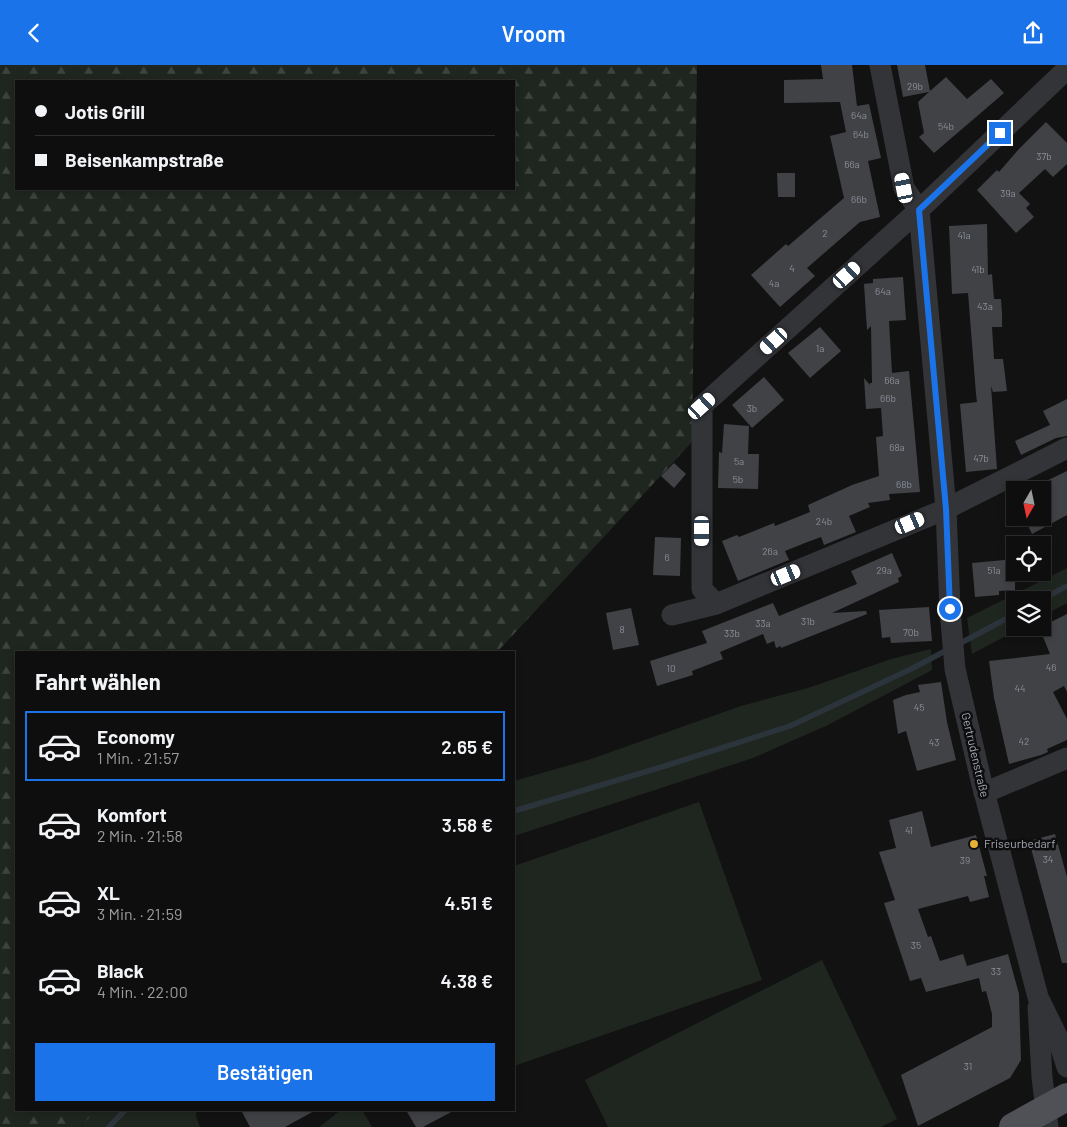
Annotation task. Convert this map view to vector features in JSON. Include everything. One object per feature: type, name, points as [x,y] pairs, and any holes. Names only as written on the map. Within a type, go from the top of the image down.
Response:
[{"type":"main road","points":[[1012,1127],[1053,1111]]},
{"type":"street","points":[[880,65],[904,188],[919,210]]},
{"type":"street","points":[[716,604],[702,589],[702,406],[919,210],[1067,69]]},
{"type":"street","name":"Gertrudenstraße","points":[[919,210],[946,509],[950,609],[955,669],[984,793],[1038,997],[1053,1111]]},
{"type":"street","points":[[672,615],[716,604],[946,509],[1067,448]]},
{"type":"street","points":[[984,793],[1067,758]]},
{"type":"street","name":"Gertrudenstraße","points":[[1038,997],[1062,1036],[1067,1067]]},
{"type":"green space","points":[[0,65],[697,65],[692,442],[498,651],[15,651],[15,1111],[95,1111],[81,1127],[0,1127]]},
{"type":"green space","points":[[1067,568],[1067,603],[1051,612],[1051,591],[1021,591],[1041,581],[1051,581],[1051,576]]},
{"type":"green space","points":[[1006,598],[1006,636],[972,654],[967,618]]},
{"type":"green space","points":[[931,649],[932,670],[828,725],[753,758],[515,836],[515,781],[591,759],[741,706],[808,688],[891,659]]},
{"type":"green space","points":[[699,802],[762,980],[515,1066],[515,866]]},
{"type":"green space","points":[[822,960],[897,1119],[881,1127],[608,1127],[585,1080]]},
{"type":"green space","points":[[95,1111],[196,1111],[200,1127],[81,1127]]},
{"type":"green space","points":[[340,1111],[363,1111],[372,1127],[319,1127]]},
{"type":"building","points":[[821,65],[852,65],[857,106],[869,104],[881,158],[868,161],[880,217],[860,222],[807,268],[815,276],[780,307],[751,275],[786,244],[788,246],[844,198],[830,136],[846,132],[840,102],[784,103],[784,80],[823,79]]},
{"type":"building","points":[[897,65],[925,65],[930,91],[946,77],[967,99],[991,79],[1004,93],[934,153],[919,137],[924,133],[918,102],[929,92],[903,97]]},
{"type":"building","points":[[1046,122],[1067,143],[1067,164],[1053,177],[1045,169],[1019,193],[1030,204],[1026,208],[1034,217],[1016,233],[977,190],[997,170],[999,172]]},
{"type":"building","points":[[777,173],[795,173],[795,197],[778,197]]},
{"type":"building","points":[[987,224],[988,275],[992,274],[994,299],[1001,299],[1002,313],[1002,327],[992,327],[994,359],[1003,359],[1007,391],[993,392],[991,386],[997,469],[966,472],[960,404],[977,402],[968,293],[952,294],[949,226]]},
{"type":"building","points":[[903,277],[906,320],[889,321],[892,373],[909,371],[920,492],[889,494],[890,500],[868,503],[870,507],[849,516],[856,532],[824,545],[821,537],[785,551],[789,560],[738,581],[722,541],[737,535],[739,537],[774,523],[775,526],[810,512],[808,505],[852,485],[879,476],[876,437],[883,436],[881,408],[866,409],[864,378],[870,385],[872,383],[871,326],[867,330],[864,284],[873,283],[873,279]]},
{"type":"building","points":[[820,327],[841,351],[810,378],[788,353]]},
{"type":"building","points":[[764,377],[784,400],[752,428],[732,405]]},
{"type":"building","points":[[1067,399],[1067,436],[1056,438],[1021,455],[1015,441],[1050,425],[1043,411]]},
{"type":"building","points":[[724,424],[749,426],[748,454],[759,454],[758,489],[718,488],[719,452],[722,453]]},
{"type":"building","points":[[674,463],[686,474],[674,488],[661,476]]},
{"type":"building","points":[[1067,471],[1067,515],[1051,524],[1051,481],[1046,481]]},
{"type":"building","points":[[1028,526],[1047,526],[1032,534]]},
{"type":"building","points":[[655,537],[681,538],[680,576],[653,575]]},
{"type":"building","points":[[892,553],[902,576],[898,578],[899,582],[832,613],[866,611],[867,614],[781,648],[781,646],[776,648],[774,641],[767,644],[763,634],[720,652],[723,659],[692,671],[693,675],[657,686],[650,661],[707,643],[702,631],[773,603],[779,616],[857,584],[851,571]]},
{"type":"building","points":[[1006,560],[1006,581],[1015,581],[1015,590],[999,591],[999,595],[975,597],[972,563]]},
{"type":"building","points":[[929,607],[932,641],[891,643],[890,637],[882,638],[879,610]]},
{"type":"building","points":[[631,608],[639,645],[613,650],[606,613]]},
{"type":"building","points":[[1067,614],[1067,692],[1064,686],[1053,692],[1067,719],[1067,740],[1047,749],[1048,752],[1041,755],[1009,764],[994,698],[989,661],[1050,654],[1043,636],[1051,636],[1051,622]]},
{"type":"building","points":[[941,682],[947,722],[956,760],[917,771],[906,731],[898,734],[893,700],[920,692],[918,685]]},
{"type":"building","points":[[922,811],[931,847],[976,835],[987,876],[984,876],[989,897],[970,902],[968,896],[918,909],[928,937],[931,936],[940,961],[963,954],[967,966],[1008,954],[1019,994],[1021,1060],[1010,1078],[918,1126],[901,1075],[992,1027],[992,1014],[986,991],[982,992],[979,978],[926,992],[921,978],[910,981],[884,903],[895,900],[879,852],[896,848],[889,820]]},
{"type":"building","points":[[1055,834],[1067,877],[1067,963],[1062,963],[1029,841]]},
{"type":"building","points":[[242,1111],[314,1111],[285,1127],[250,1127]]},
{"type":"building","points":[[407,1111],[453,1111],[423,1127],[416,1127]]},
{"type":"waterway","points":[[1051,595],[1067,586]]},
{"type":"waterway","points":[[957,645],[1006,619]]},
{"type":"waterway","points":[[515,811],[790,726],[949,649]]},
{"type":"waterway","points":[[109,1127],[124,1111]]},
{"type":"place","name":"Friseurbedarf","points":[[974,844]]},
{"type":"route","points":[[950,609],[946,509],[919,210],[1000,133]]}]
